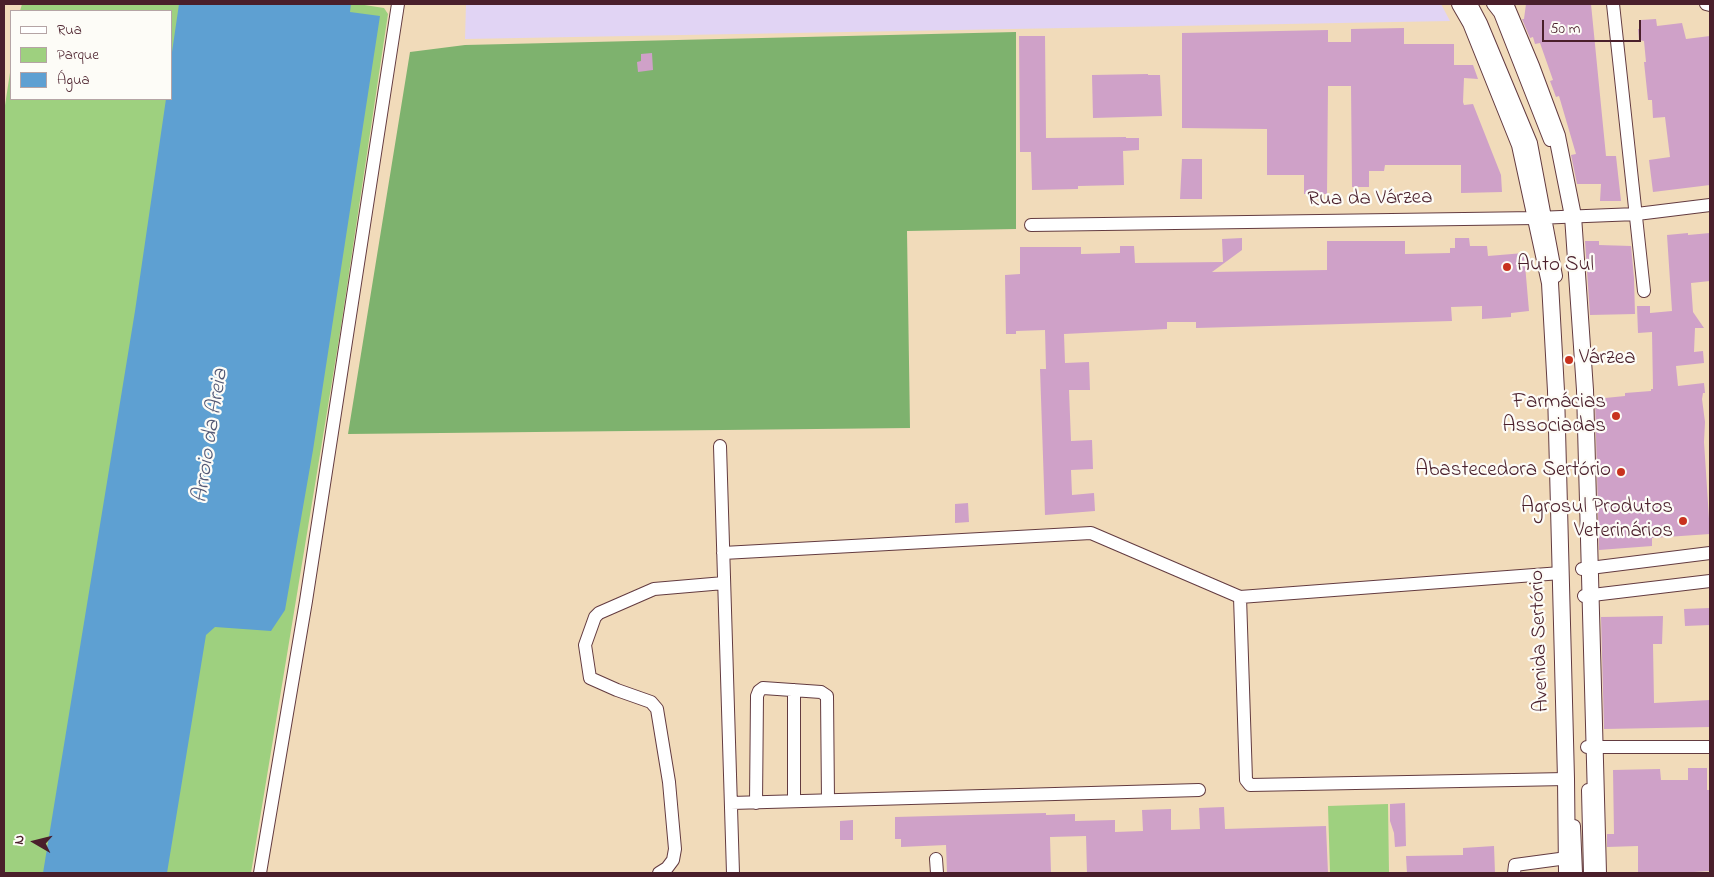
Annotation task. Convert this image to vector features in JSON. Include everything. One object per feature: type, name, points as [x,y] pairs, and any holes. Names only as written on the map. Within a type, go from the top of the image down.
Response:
[{"type":"main road","name":"Avenida Sertório","points":[[1460,4],[1470,23],[1520,145],[1541,218],[1550,283],[1556,391],[1567,866]]},
{"type":"main road","points":[[1505,4],[1557,136],[1570,216],[1585,390],[1590,747],[1598,873]]},
{"type":"street","points":[[260,873],[306,601],[398,4]]},
{"type":"street","points":[[1471,4],[1531,143],[1541,218],[1557,282],[1563,391],[1576,873]]},
{"type":"street","points":[[1493,4],[1500,13],[1549,137],[1570,216]]},
{"type":"street","points":[[1616,4],[1644,291]]},
{"type":"street","points":[[1706,4],[1710,5]]},
{"type":"street","name":"Rua da Várzea","points":[[1031,226],[1541,218],[1637,214],[1710,205]]},
{"type":"street","points":[[720,446],[733,873]]},
{"type":"street","points":[[723,553],[1091,533],[1240,597],[1561,573]]},
{"type":"street","points":[[1586,568],[1710,553]]},
{"type":"street","points":[[1587,595],[1710,581]]},
{"type":"street","points":[[659,873],[667,868],[673,860],[675,849],[669,782],[657,709],[651,702],[590,678],[586,645],[598,613],[654,589],[724,583]]},
{"type":"street","points":[[1240,597],[1246,780],[1250,785],[1566,779]]},
{"type":"street","points":[[756,802],[758,691],[763,688],[822,692],[827,696],[828,800]]},
{"type":"street","points":[[794,690],[794,801]]},
{"type":"street","points":[[1590,873],[1590,747],[1710,747]]},
{"type":"street","points":[[731,803],[1198,790]]},
{"type":"street","points":[[936,859],[937,873]]},
{"type":"street","points":[[1514,873],[1514,865],[1567,866]]},
{"type":"shaded area","points":[[466,4],[1441,4],[1450,21],[465,39]]},
{"type":"green space","points":[[22,4],[358,4],[384,8],[388,14],[340,333],[251,873],[4,873],[4,112],[10,73],[10,100],[172,100],[172,10],[20,10]]},
{"type":"green space","points":[[1016,32],[1016,229],[907,231],[910,428],[348,434],[410,52],[465,45]]},
{"type":"green space","points":[[1388,804],[1389,873],[1330,873],[1328,806]]},
{"type":"water","name":"Arroio da Areia","points":[[179,4],[351,4],[350,12],[380,16],[313,450],[285,610],[271,631],[215,627],[206,635],[167,873],[43,873],[135,311],[166,100],[172,100],[172,52]]},
{"type":"building","points":[[1526,4],[1591,4],[1606,156],[1616,156],[1621,201],[1600,201],[1601,184],[1577,184],[1571,155],[1576,154],[1559,96],[1556,97],[1550,81],[1553,80],[1540,43],[1535,44],[1533,37],[1530,38],[1522,19],[1524,19]]},
{"type":"building","points":[[1656,19],[1657,26],[1682,23],[1686,39],[1710,36],[1710,185],[1653,192],[1649,160],[1670,157],[1665,117],[1653,118],[1652,100],[1648,100],[1644,41],[1639,40],[1638,29],[1641,29],[1641,20]]},
{"type":"building","points":[[1404,28],[1404,44],[1454,44],[1454,65],[1473,65],[1478,79],[1464,78],[1463,102],[1464,105],[1473,104],[1501,175],[1502,192],[1461,193],[1461,165],[1385,165],[1384,171],[1369,171],[1369,187],[1352,187],[1351,86],[1328,86],[1327,194],[1304,194],[1304,175],[1267,175],[1267,129],[1182,128],[1182,33],[1328,30],[1328,42],[1351,42],[1351,29]]},
{"type":"building","points":[[1019,36],[1045,36],[1046,138],[1139,138],[1139,150],[1123,151],[1124,185],[1032,190],[1031,152],[1020,152]]},
{"type":"building","points":[[652,53],[653,70],[638,72],[637,62],[641,61],[641,54]]},
{"type":"building","points":[[1092,75],[1160,75],[1162,116],[1093,118]]},
{"type":"building","points":[[1182,159],[1202,159],[1202,199],[1180,199]]},
{"type":"building","points":[[1688,233],[1688,235],[1710,233],[1710,281],[1691,283],[1693,312],[1704,328],[1695,328],[1694,352],[1703,351],[1704,363],[1676,366],[1678,386],[1704,383],[1705,393],[1703,393],[1702,399],[1705,422],[1704,442],[1710,534],[1652,538],[1652,546],[1599,550],[1595,399],[1625,396],[1625,393],[1651,391],[1653,389],[1652,332],[1638,333],[1637,306],[1650,306],[1650,313],[1672,311],[1667,235]]},
{"type":"building","points":[[1242,238],[1242,250],[1212,272],[1327,270],[1327,241],[1405,241],[1405,254],[1450,253],[1450,248],[1455,248],[1455,238],[1469,238],[1470,246],[1487,246],[1488,256],[1524,253],[1529,311],[1511,313],[1511,317],[1482,319],[1482,306],[1451,307],[1452,321],[1196,328],[1196,322],[1167,322],[1167,329],[1064,334],[1065,363],[1089,362],[1090,390],[1069,390],[1071,441],[1092,440],[1093,469],[1071,470],[1072,495],[1094,493],[1095,511],[1045,515],[1040,369],[1046,369],[1045,330],[1016,331],[1016,334],[1006,334],[1005,275],[1020,274],[1020,247],[1081,247],[1081,254],[1120,253],[1120,246],[1134,246],[1135,263],[1223,262],[1222,239]]},
{"type":"building","points":[[1585,241],[1599,241],[1599,245],[1631,246],[1635,314],[1590,315]]},
{"type":"building","points":[[968,503],[969,522],[955,523],[955,504]]},
{"type":"building","points":[[1710,608],[1710,625],[1685,626],[1684,609]]},
{"type":"building","points":[[1663,616],[1662,644],[1653,644],[1654,703],[1710,700],[1710,727],[1604,729],[1601,617]]},
{"type":"building","points":[[1688,768],[1707,768],[1707,790],[1710,790],[1710,871],[1694,873],[1638,873],[1638,846],[1607,847],[1607,834],[1614,834],[1613,770],[1660,769],[1661,780],[1688,780]]},
{"type":"building","points":[[1405,803],[1406,846],[1395,847],[1394,833],[1390,821],[1390,804]]},
{"type":"building","points":[[1224,807],[1225,829],[1326,826],[1328,873],[1087,873],[1086,836],[1050,837],[1051,873],[947,873],[946,845],[901,847],[901,839],[895,839],[895,817],[1075,814],[1075,821],[1115,820],[1115,832],[1143,831],[1142,810],[1171,809],[1171,830],[1200,829],[1199,808]]},
{"type":"building","points":[[853,820],[853,840],[840,840],[840,821]]},
{"type":"building","points":[[1494,846],[1495,873],[1407,873],[1406,856],[1463,855],[1463,848]]},
{"type":"place","name":"Auto Sul","points":[[1507,267]]},
{"type":"place","name":"Várzea","points":[[1569,360]]},
{"type":"place","name":"Farmácias Associadas","points":[[1616,416]]},
{"type":"place","name":"Abastecedora Sertório","points":[[1621,472]]},
{"type":"place","name":"Agrosul Produtos Veterinários","points":[[1683,521]]}]
